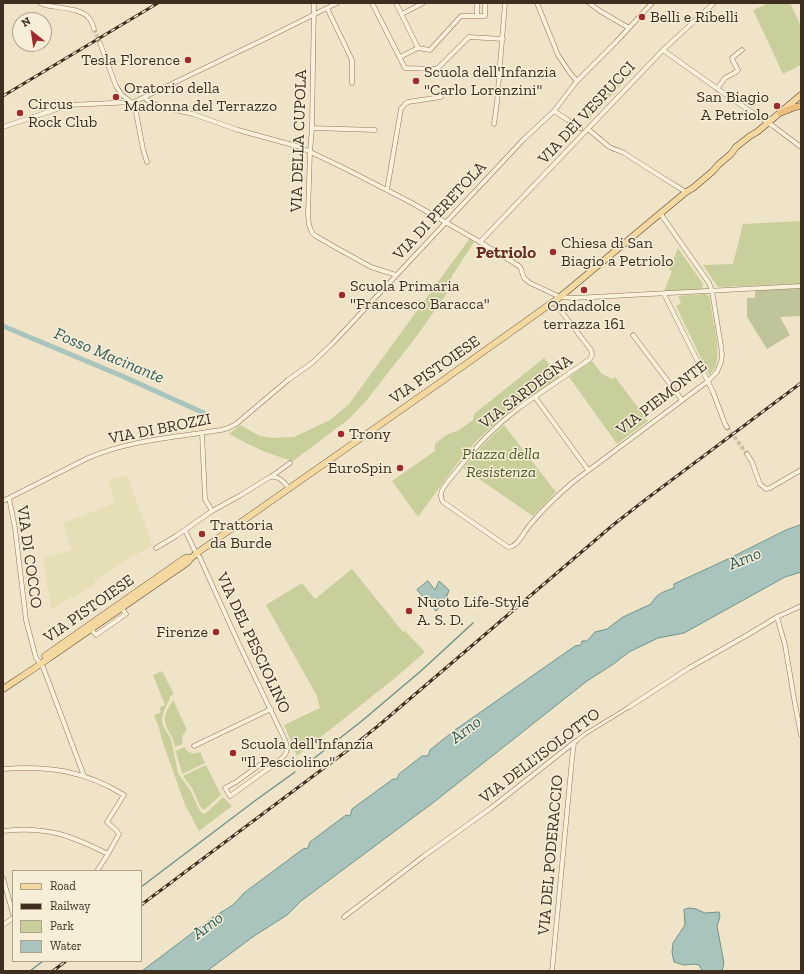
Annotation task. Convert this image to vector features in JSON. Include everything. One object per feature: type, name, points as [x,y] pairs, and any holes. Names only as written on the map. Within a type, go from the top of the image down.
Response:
[{"type":"highway","points":[[780,113],[801,106]]},
{"type":"main road","name":"VIA PISTOIESE","points":[[3,685],[39,663],[147,591],[188,562],[197,553],[554,302],[660,213],[698,184],[731,154],[739,150],[767,123],[801,95]]},
{"type":"main road","name":"VIA PISTOIESE","points":[[3,689],[185,558],[191,558]]},
{"type":"street","points":[[40,3],[86,15],[94,29]]},
{"type":"street","name":"VIA DELLA CUPOLA","points":[[314,3],[312,128],[308,214],[309,225],[312,232],[316,236],[333,246],[371,267],[396,275]]},
{"type":"street","points":[[3,127],[69,105],[133,102],[337,3]]},
{"type":"street","points":[[372,3],[405,68],[437,69],[469,37],[502,39]]},
{"type":"street","points":[[396,3],[418,48]]},
{"type":"street","points":[[402,14],[424,3]]},
{"type":"street","points":[[477,3],[477,16]]},
{"type":"street","points":[[400,57],[418,48],[430,50],[461,16],[485,16],[485,3]]},
{"type":"street","points":[[494,124],[505,3]]},
{"type":"street","points":[[537,3],[558,55],[577,81]]},
{"type":"street","points":[[589,3],[629,28]]},
{"type":"street","name":"VIA DI PERETOLA","points":[[236,424],[326,350],[523,140],[554,111],[577,81],[652,3]]},
{"type":"street","name":"VIA DEI VESPUCCI","points":[[480,242],[663,50],[714,3]]},
{"type":"street","points":[[327,8],[352,60],[352,84]]},
{"type":"street","points":[[100,43],[116,86],[122,95],[133,102],[147,162]]},
{"type":"street","points":[[663,50],[801,147]]},
{"type":"street","points":[[717,89],[725,78],[738,70],[732,58],[742,50]]},
{"type":"street","points":[[145,97],[147,100],[158,106],[193,114],[238,130],[300,147],[346,169],[447,222],[519,266],[524,278],[530,283],[560,297],[574,298],[664,294],[801,286]]},
{"type":"street","points":[[387,190],[401,109],[408,102],[441,97]]},
{"type":"street","points":[[554,111],[581,128]]},
{"type":"street","points":[[312,128],[374,130]]},
{"type":"street","points":[[588,129],[608,146],[624,152],[686,192]]},
{"type":"street","name":"VIA PIEMONTE","points":[[512,547],[553,500],[570,485],[717,372],[722,355],[712,291],[660,213]]},
{"type":"street","points":[[664,294],[708,380],[727,427]]},
{"type":"street","name":"VIA SARDEGNA","points":[[512,547],[508,547],[443,502],[440,494],[451,477],[480,442],[502,422],[535,397],[589,360],[592,355],[591,350],[554,302]]},
{"type":"street","points":[[632,334],[682,400]]},
{"type":"street","points":[[535,397],[588,470]]},
{"type":"street","name":"VIA DI BROZZI","points":[[3,501],[100,453],[141,442],[225,429],[236,424]]},
{"type":"street","points":[[202,433],[205,499],[212,511]]},
{"type":"street","points":[[747,454],[752,462],[759,482],[766,489],[801,470]]},
{"type":"street","points":[[156,548],[212,511],[272,476],[290,463]]},
{"type":"street","points":[[272,476],[278,478],[289,488]]},
{"type":"street","name":"VIA DI COCCO","points":[[8,498],[15,528],[26,620],[36,658],[43,667],[84,776]]},
{"type":"street","name":"VIA DEL PESCIOLINO","points":[[185,530],[288,746],[285,756],[276,763],[230,796],[225,788],[265,762],[271,764],[276,763]]},
{"type":"street","name":"VIA DELL'ISOLOTTO","points":[[344,917],[424,856],[491,808],[585,734],[689,668],[776,617],[801,606]]},
{"type":"street","points":[[776,617],[785,645],[801,735]]},
{"type":"street","points":[[194,746],[271,709]]},
{"type":"street","name":"VIA DEL PODERACCIO","points":[[552,971],[575,741]]},
{"type":"street","points":[[3,768],[39,767],[65,771],[102,783],[124,795],[107,822],[119,834],[98,870]]},
{"type":"street","points":[[3,831],[25,829],[58,833],[80,840],[108,854]]},
{"type":"street","points":[[3,878],[11,899]]},
{"type":"street","points":[[3,925],[12,919]]},
{"type":"shaded area","points":[[127,475],[152,545],[94,580],[96,584],[51,609],[43,558],[72,550],[63,523],[115,503],[108,480]]},
{"type":"green space","points":[[769,3],[790,3],[801,26],[801,65],[783,74],[753,10]]},
{"type":"green space","points":[[630,68],[634,71],[591,117],[587,114]]},
{"type":"green space","points":[[801,221],[801,284],[718,287],[703,265],[733,264],[743,224]]},
{"type":"green space","points":[[470,238],[474,242],[447,284],[450,289],[416,337],[366,401],[349,419],[293,461],[276,456],[229,434],[240,425],[260,436],[273,438],[294,437],[330,420],[349,404]]},
{"type":"green space","points":[[678,248],[703,284],[701,289],[664,291],[672,271],[669,270]]},
{"type":"green space","points":[[801,288],[801,316],[780,317],[790,335],[767,349],[747,317],[747,298],[755,298],[755,290]]},
{"type":"green space","points":[[705,294],[709,296],[710,300],[716,333],[717,351],[716,366],[709,375],[676,306],[681,303],[678,296]]},
{"type":"green space","points":[[544,358],[560,377],[512,410],[479,438],[456,465],[418,517],[392,481],[435,451],[435,444],[446,435],[459,430],[473,420],[474,414]]},
{"type":"green space","points":[[592,361],[602,374],[612,379],[615,377],[648,421],[617,444],[569,377]]},
{"type":"green space","name":"Piazza della Resistenza","points":[[504,425],[556,492],[533,516],[463,468],[485,443]]},
{"type":"green space","points":[[352,569],[403,632],[405,631],[425,652],[395,678],[297,756],[284,725],[320,708],[317,696],[266,605],[302,583],[315,599]]},
{"type":"green space","points":[[162,671],[174,694],[170,696],[162,718],[163,726],[171,739],[178,773],[190,790],[200,811],[204,814],[223,797],[232,806],[199,831],[185,805],[154,715],[161,712],[159,708],[165,705],[153,675]]},
{"type":"green space","points":[[173,700],[187,730],[183,736],[183,744],[175,747],[173,738],[168,731],[165,722],[165,716]]},
{"type":"green space","points":[[184,747],[191,753],[200,752],[205,763],[182,774],[176,751]]},
{"type":"green space","points":[[206,765],[221,795],[204,810],[200,806],[192,788],[183,776]]},
{"type":"water","name":"Arno","points":[[801,525],[801,572],[785,577],[684,633],[658,638],[629,652],[587,681],[434,802],[301,901],[287,915],[254,936],[207,971],[142,971],[212,918],[233,905],[244,893],[303,849],[308,848],[310,842],[346,815],[350,816],[352,809],[393,779],[397,779],[399,774],[422,756],[428,756],[430,750],[450,734],[454,735],[455,730],[575,646],[581,645],[582,641],[587,641],[595,632],[607,629],[623,617],[651,604],[658,595],[674,588],[674,584],[786,530]]},
{"type":"water","points":[[428,581],[435,590],[439,581],[449,590],[445,602],[436,611],[417,590]]},
{"type":"water","points":[[689,908],[705,913],[719,912],[720,917],[717,926],[724,963],[722,971],[701,971],[702,970],[699,965],[684,965],[674,962],[672,952],[673,943],[685,925],[684,910]]},
{"type":"waterway","name":"Fosso Macinante","points":[[3,326],[122,376],[204,413]]},
{"type":"waterway","points":[[303,767],[363,720],[422,670],[473,623]]},
{"type":"waterway","points":[[142,886],[295,772]]},
{"type":"waterway","points":[[30,971],[42,962]]},
{"type":"tunnel","points":[[94,29],[100,43]]},
{"type":"tunnel","points":[[727,427],[747,454]]},
{"type":"railway","points":[[3,96],[158,3]]},
{"type":"railway","points":[[142,904],[348,750],[613,525],[801,383]]},
{"type":"railway","points":[[53,971],[65,962]]},
{"type":"place","name":"Belli e Ribelli","points":[[642,17]]},
{"type":"place","name":"Tesla Florence","points":[[188,60]]},
{"type":"place","name":"Scuola dell'Infanzia \"Carlo Lorenzini\"","points":[[416,81]]},
{"type":"place","name":"Oratorio della Madonna del Terrazzo","points":[[116,97]]},
{"type":"place","name":"San Biagio A Petriolo","points":[[777,106]]},
{"type":"place","name":"Circus Rock Club","points":[[20,113]]},
{"type":"place","name":"Chiesa di San Biagio a Petriolo","points":[[553,252]]},
{"type":"place","name":"Ondadolce terrazza 161","points":[[584,290]]},
{"type":"place","name":"Scuola Primaria \"Francesco Baracca\"","points":[[342,295]]},
{"type":"place","name":"Trony","points":[[341,434]]},
{"type":"place","name":"EuroSpin","points":[[400,468]]},
{"type":"place","name":"Trattoria da Burde","points":[[202,534]]},
{"type":"place","name":"Nuoto Life-Style A. S. D.","points":[[409,611]]},
{"type":"place","name":"Firenze","points":[[216,632]]},
{"type":"place","name":"Scuola dell'Infanzia \"Il Pesciolino\"","points":[[233,753]]},
{"type":"district","name":"Petriolo","points":[[506,253]]}]
